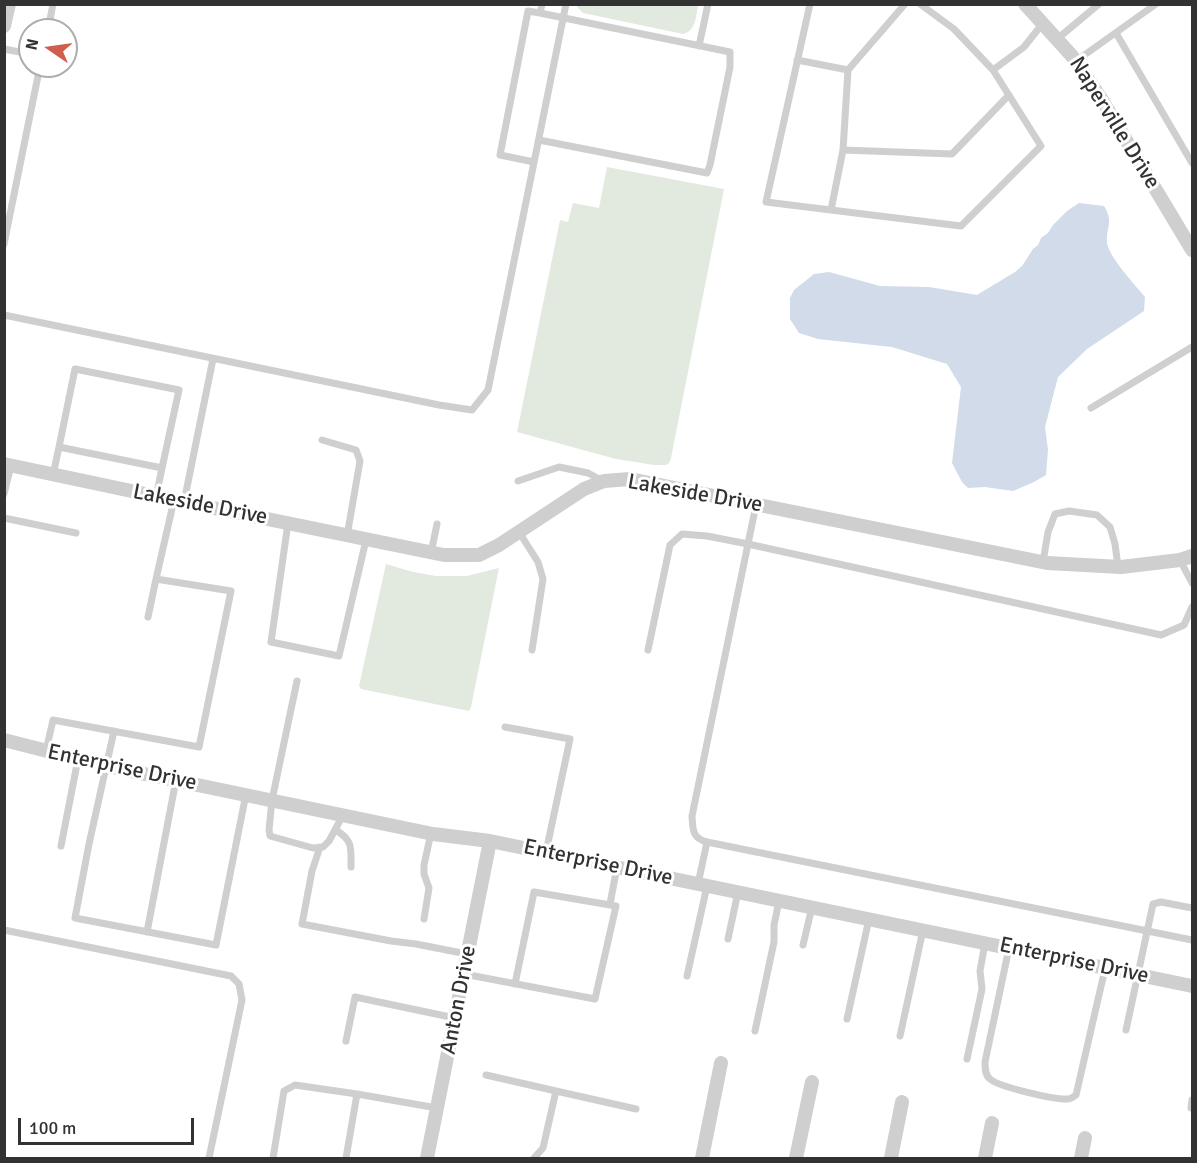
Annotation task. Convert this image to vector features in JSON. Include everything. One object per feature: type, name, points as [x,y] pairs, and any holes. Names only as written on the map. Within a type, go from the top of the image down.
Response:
[{"type":"street","points":[[4,26],[9,4]]},
{"type":"street","name":"Naperville Drive","points":[[1025,4],[1076,61],[1187,229],[1192,250]]},
{"type":"street","name":"Lakeside Drive","points":[[8,465],[444,555],[479,555],[519,532],[584,489],[603,481],[630,479],[1044,562],[1118,567],[1186,558]]},
{"type":"street","name":"Enterprise Drive","points":[[4,740],[106,766],[431,833],[546,852],[1192,986]]},
{"type":"street","name":"Anton Drive","points":[[427,1158],[490,841]]},
{"type":"street","points":[[702,1158],[721,1064]]},
{"type":"street","points":[[796,1158],[812,1082]]},
{"type":"street","points":[[891,1158],[902,1102]]},
{"type":"street","points":[[985,1158],[992,1123]]},
{"type":"street","points":[[1081,1158],[1085,1138]]},
{"type":"lane","points":[[540,14],[542,4]]},
{"type":"lane","points":[[4,315],[472,410],[488,390],[566,4]]},
{"type":"lane","points":[[699,46],[708,4]]},
{"type":"lane","points":[[810,4],[766,202],[961,226],[1041,146],[993,70],[954,29],[920,4]]},
{"type":"lane","points":[[831,210],[843,150],[848,70],[905,4]]},
{"type":"lane","points":[[1057,39],[1100,4]]},
{"type":"lane","points":[[1076,61],[1156,4]]},
{"type":"lane","points":[[534,162],[500,155],[528,11],[730,52],[730,67],[707,173],[539,140]]},
{"type":"lane","points":[[993,70],[1024,47],[1043,23]]},
{"type":"lane","points":[[1116,33],[1192,163]]},
{"type":"lane","points":[[797,60],[848,70]]},
{"type":"lane","points":[[4,244],[38,78]]},
{"type":"lane","points":[[843,150],[952,154],[1009,95]]},
{"type":"lane","points":[[1091,408],[1192,347]]},
{"type":"lane","points":[[148,617],[156,579],[179,502],[213,359]]},
{"type":"lane","points":[[53,475],[75,369],[179,390],[156,497]]},
{"type":"lane","points":[[322,440],[356,450],[360,461],[347,536]]},
{"type":"lane","points":[[59,447],[162,468]]},
{"type":"lane","points":[[4,494],[8,465]]},
{"type":"lane","points":[[518,481],[558,467],[588,473],[603,481]]},
{"type":"lane","points":[[756,505],[692,816],[693,831],[700,840],[1192,940]]},
{"type":"lane","points":[[1044,562],[1048,532],[1055,514],[1069,511],[1097,515],[1110,527],[1118,567]]},
{"type":"lane","points":[[4,518],[76,533]]},
{"type":"lane","points":[[288,523],[270,642],[339,656],[366,540]]},
{"type":"lane","points":[[431,552],[437,524]]},
{"type":"lane","points":[[519,532],[538,562],[543,579],[532,650]]},
{"type":"lane","points":[[648,650],[670,545],[682,534],[748,544],[1161,635],[1184,625],[1192,607]]},
{"type":"lane","points":[[1186,558],[1192,583]]},
{"type":"lane","points":[[46,752],[53,720],[199,747],[231,591],[156,579]]},
{"type":"lane","points":[[297,681],[272,800],[268,830],[270,836],[316,848],[323,847],[336,830],[343,814]]},
{"type":"lane","points":[[506,727],[570,739],[546,852]]},
{"type":"lane","points":[[114,731],[75,918],[216,945],[246,794]]},
{"type":"lane","points":[[61,846],[78,759]]},
{"type":"lane","points":[[147,932],[176,780]]},
{"type":"lane","points":[[336,830],[351,843],[351,867]]},
{"type":"lane","points":[[424,919],[429,888],[424,874],[424,865],[431,833]]},
{"type":"lane","points":[[687,976],[703,885],[707,842]]},
{"type":"lane","points":[[316,848],[302,924],[468,954]]},
{"type":"lane","points":[[610,904],[617,867]]},
{"type":"lane","points":[[464,974],[515,984],[595,999],[616,906],[534,892],[515,984]]},
{"type":"lane","points":[[728,939],[738,892]]},
{"type":"lane","points":[[755,1031],[774,942],[774,925],[779,901]]},
{"type":"lane","points":[[1125,1030],[1154,904],[1161,902],[1192,909]]},
{"type":"lane","points":[[803,945],[812,907]]},
{"type":"lane","points":[[847,1019],[869,919]]},
{"type":"lane","points":[[4,930],[231,976],[239,984],[242,1000],[209,1158]]},
{"type":"lane","points":[[900,1036],[923,930]]},
{"type":"lane","points":[[967,1059],[982,988],[980,971],[985,943]]},
{"type":"lane","points":[[1009,948],[985,1072],[988,1078],[1001,1086],[1070,1099],[1076,1095],[1105,969]]},
{"type":"lane","points":[[346,1041],[355,997],[455,1018]]},
{"type":"lane","points":[[486,1075],[636,1109]]},
{"type":"lane","points":[[273,1158],[284,1091],[295,1085],[437,1108]]},
{"type":"lane","points":[[534,1158],[543,1148],[556,1091]]},
{"type":"lane","points":[[346,1158],[357,1094]]},
{"type":"lane","points":[[1191,1108],[1192,1100]]},
{"type":"shaded area","points":[[576,5],[698,5],[691,30],[683,34],[583,13]]},
{"type":"shaded area","points":[[607,167],[724,189],[671,458],[666,465],[616,459],[517,432],[560,220],[568,222],[573,203],[599,208]]},
{"type":"shaded area","points":[[386,564],[436,576],[467,576],[499,568],[469,711],[361,689],[359,686]]},
{"type":"water","points":[[1079,203],[1104,206],[1109,221],[1107,243],[1109,249],[1123,271],[1145,297],[1144,311],[1087,349],[1058,377],[1045,427],[1048,450],[1046,475],[1013,491],[985,487],[968,488],[962,482],[952,463],[961,387],[947,364],[892,347],[818,339],[799,333],[790,319],[790,298],[794,290],[814,274],[829,272],[880,286],[929,287],[977,295],[1022,266],[1041,238],[1067,211]]}]
